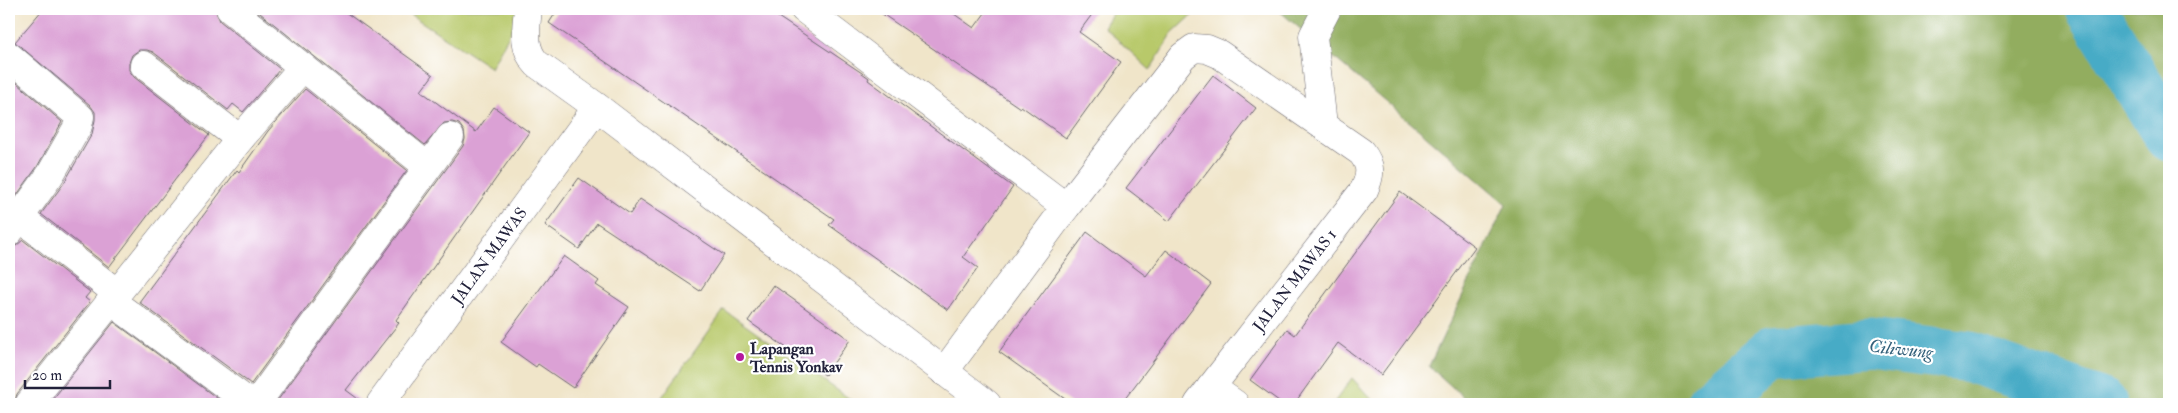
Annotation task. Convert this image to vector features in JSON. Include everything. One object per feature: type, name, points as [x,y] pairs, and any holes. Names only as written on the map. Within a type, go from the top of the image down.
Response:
[{"type":"street","points":[[230,9],[428,166]]},
{"type":"street","points":[[528,9],[526,40],[531,58],[987,404]]},
{"type":"street","points":[[804,9],[1066,207]]},
{"type":"street","points":[[1323,125],[1313,36],[1327,9]]},
{"type":"street","points":[[944,372],[1066,207],[1182,56],[1194,48],[1207,49],[1219,54],[1323,125]]},
{"type":"street","points":[[9,56],[80,117],[78,126],[50,175],[14,224],[114,297],[251,404]]},
{"type":"street","points":[[144,65],[240,140]]},
{"type":"street","points":[[29,404],[240,140],[303,67]]},
{"type":"street","name":"JALAN MAWAS","points":[[380,404],[597,107]]},
{"type":"street","name":"JALAN MAWAS 1","points":[[1205,396],[1364,190],[1369,178],[1370,168],[1367,159],[1361,152],[1323,125]]},
{"type":"street","points":[[256,404],[450,137]]},
{"type":"street","points":[[1205,396],[1235,404]]},
{"type":"green space","points":[[402,9],[523,9],[491,68]]},
{"type":"green space","points":[[1115,9],[1199,9],[1172,34],[1150,70],[1104,27]]},
{"type":"green space","points":[[1277,9],[2169,9],[2169,404],[1471,404],[1429,366],[1506,204]]},
{"type":"green space","name":"Lapangan Tennis Yonkav","points":[[724,310],[857,404],[657,404]]},
{"type":"green space","points":[[1352,378],[1376,404],[1333,404]]},
{"type":"building","points":[[43,9],[215,9],[220,21],[280,69],[243,112],[233,104],[228,110],[153,52],[139,50],[132,55],[129,70],[134,77],[209,135],[109,267],[41,214],[64,183],[92,134],[95,120],[95,112],[90,105],[15,42]]},
{"type":"building","points":[[255,9],[341,9],[433,75],[421,91],[476,132],[494,107],[529,132],[396,320],[399,323],[346,390],[365,404],[275,404],[463,146],[465,139],[464,131],[459,124],[452,122],[444,123],[425,145]]},
{"type":"building","points":[[558,9],[766,9],[869,78],[868,80],[1013,187],[963,257],[978,268],[948,310],[829,225],[834,219],[549,23]]},
{"type":"building","points":[[875,9],[947,9],[974,28],[988,9],[1096,9],[1079,32],[1121,62],[1066,138]]},
{"type":"building","points":[[1213,75],[1256,108],[1169,221],[1126,188]]},
{"type":"building","points":[[9,76],[62,122],[37,167],[9,206]]},
{"type":"building","points":[[305,89],[407,170],[251,384],[139,302],[237,170],[239,172],[268,131]]},
{"type":"building","points":[[579,178],[630,214],[640,199],[724,255],[700,291],[597,223],[579,249],[545,225]]},
{"type":"building","points":[[1400,192],[1475,247],[1381,375],[1338,343],[1294,404],[1283,404],[1250,380],[1287,329],[1295,335]]},
{"type":"building","points":[[1087,232],[1146,276],[1166,250],[1211,284],[1121,404],[1072,404],[999,352]]},
{"type":"building","points":[[23,240],[90,292],[85,298],[90,302],[17,394],[14,404],[9,404],[9,247],[16,246]]},
{"type":"building","points":[[564,256],[599,281],[596,285],[629,307],[573,388],[538,364],[536,367],[501,342]]},
{"type":"building","points":[[773,285],[850,340],[825,375],[748,321]]},
{"type":"building","points":[[114,322],[225,404],[49,404]]},
{"type":"waterway","name":"Ciliwung","points":[[2091,9],[2169,136]]},
{"type":"waterway","name":"Ciliwung","points":[[1711,404],[1772,352],[1870,344],[1970,357],[2102,404]]},
{"type":"place","name":"Lapangan Tennis Yonkav","points":[[740,357]]}]
